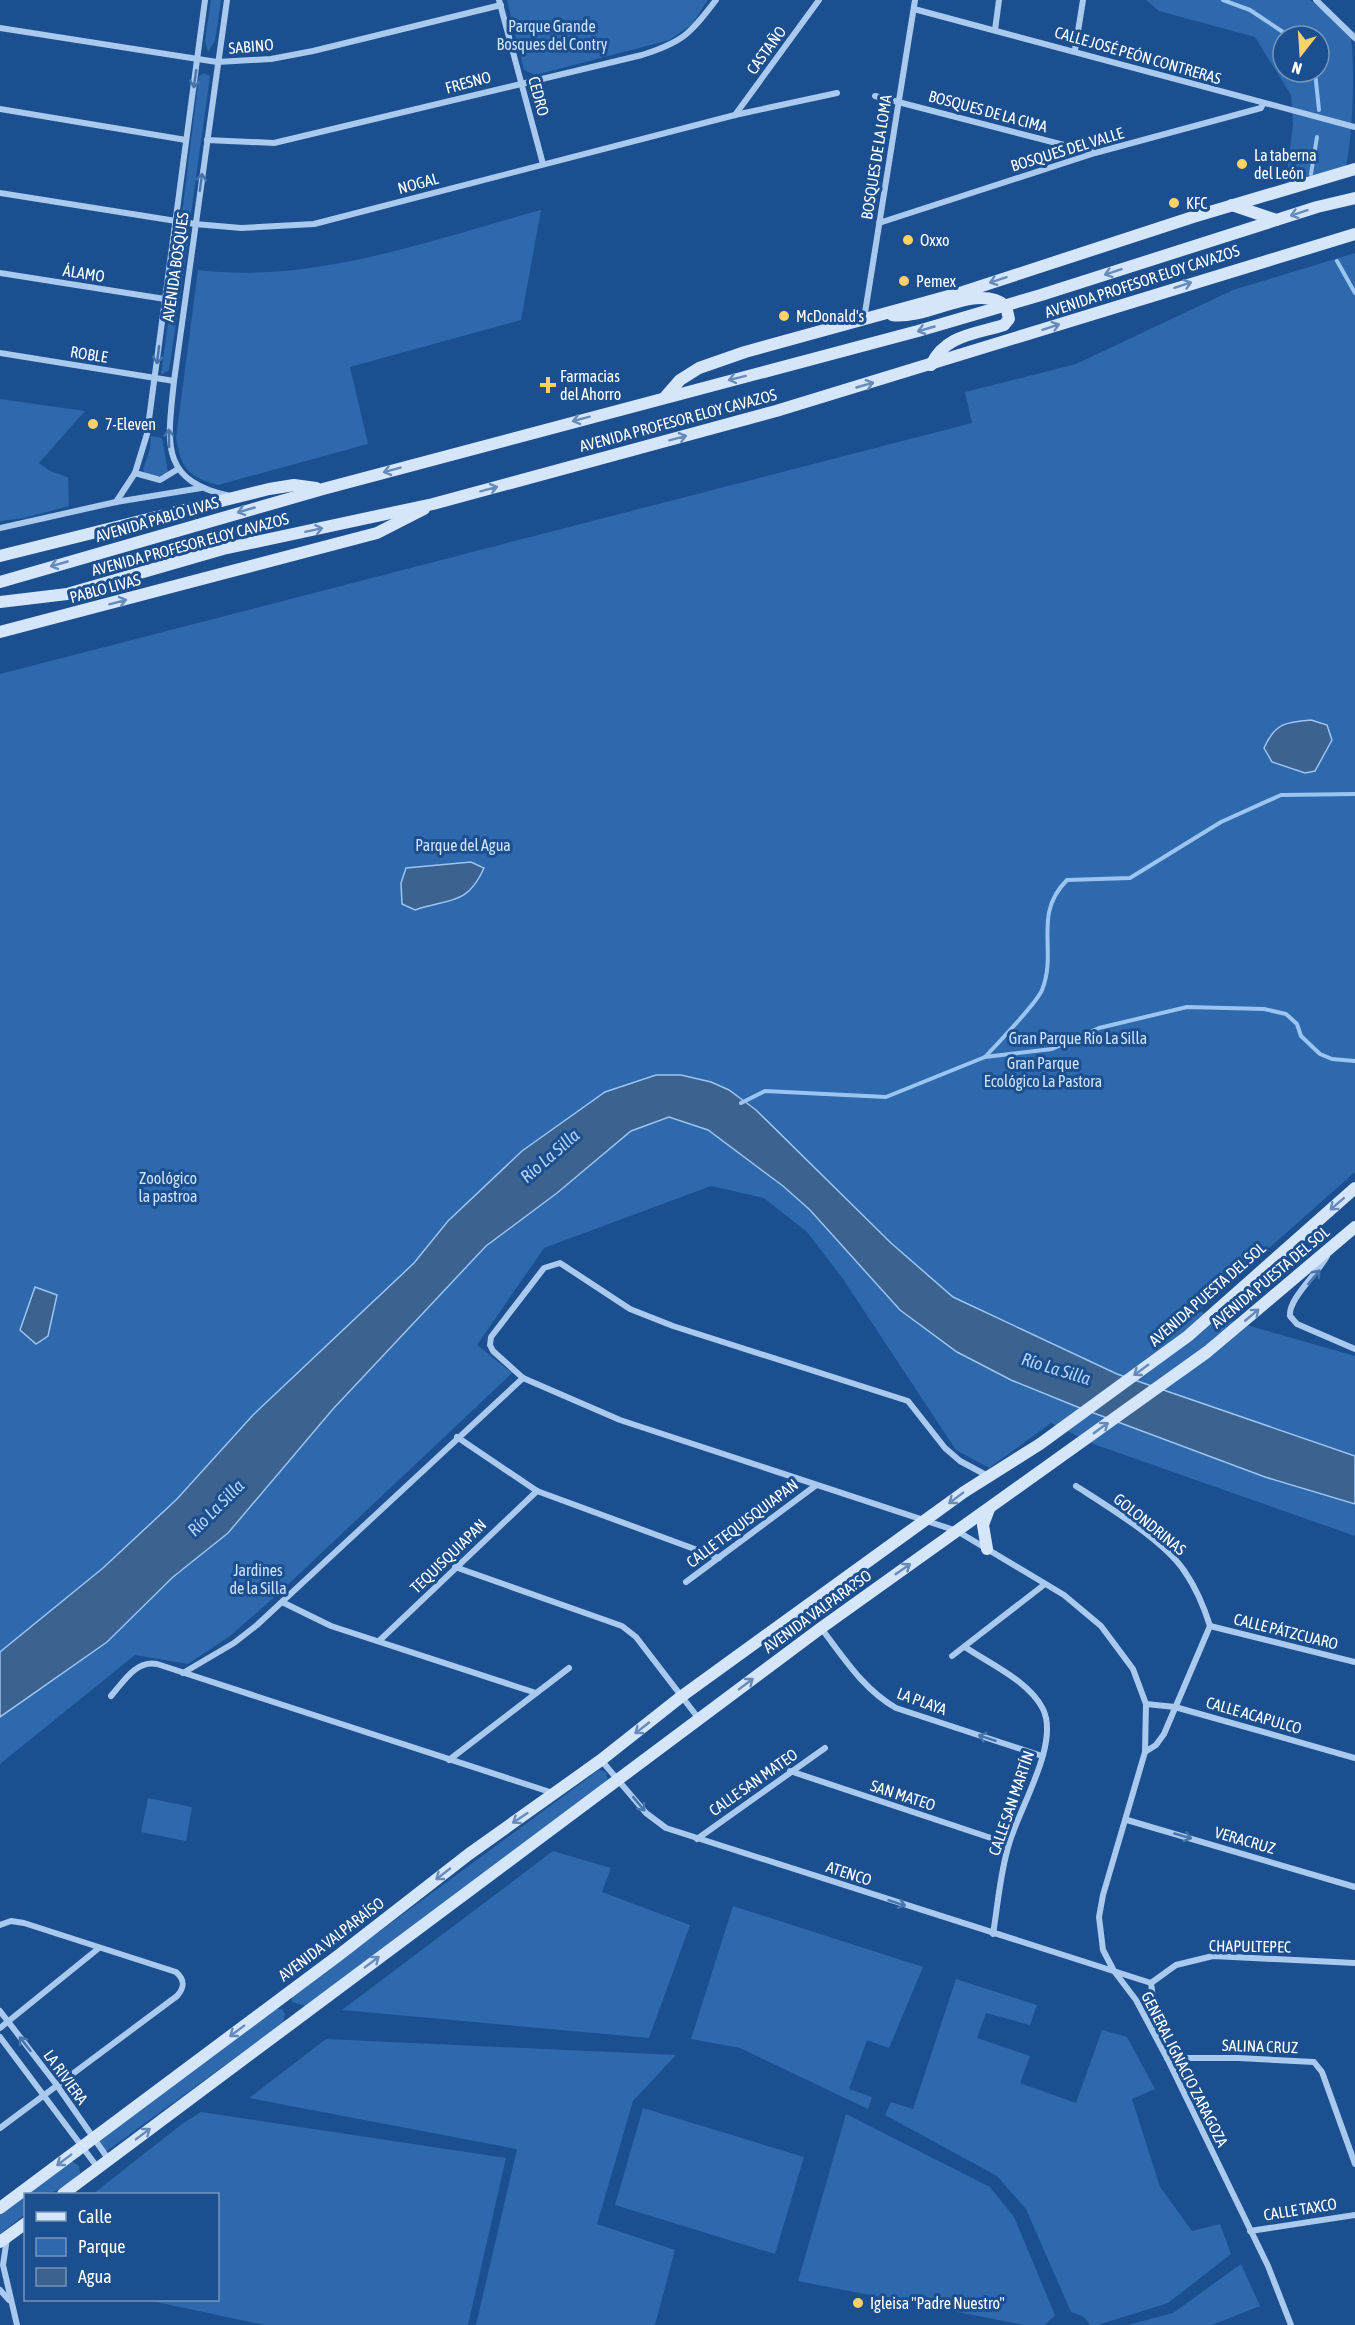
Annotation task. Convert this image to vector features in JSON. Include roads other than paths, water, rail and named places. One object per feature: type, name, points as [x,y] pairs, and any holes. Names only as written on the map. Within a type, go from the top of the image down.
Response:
[{"type":"main road","points":[[666,396],[680,380],[699,368],[766,345],[963,292],[1232,205],[1355,170]]},
{"type":"main road","name":"AVENIDA PROFESOR ELOY CAVAZOS","points":[[0,555],[294,485],[323,489],[1006,306],[1276,220],[1355,198]]},
{"type":"main road","points":[[1232,205],[1276,220]]},
{"type":"main road","name":"AVENIDA PROFESOR ELOY CAVAZOS","points":[[0,602],[42,599],[223,549],[433,504],[776,411],[931,365],[1267,259],[1355,234]]},
{"type":"main road","points":[[885,313],[916,315],[979,297],[995,299],[1006,306],[1009,315],[1004,325],[948,342],[937,353],[931,365]]},
{"type":"main road","name":"AVENIDA PABLO LIVAS","points":[[0,582],[323,489]]},
{"type":"main road","name":"PABLO LIVAS","points":[[0,632],[377,533],[433,504]]},
{"type":"main road","name":"AVENIDA PUESTA DEL SOL","points":[[926,1520],[988,1476],[1040,1444],[1188,1336],[1355,1188]]},
{"type":"main road","name":"AVENIDA PUESTA DEL SOL","points":[[957,1531],[1207,1352],[1355,1227]]},
{"type":"main road","points":[[987,1549],[983,1525],[990,1508]]},
{"type":"main road","name":"AVENIDA VALPARA?SO","points":[[682,1696],[926,1520]]},
{"type":"main road","name":"AVENIDA VALPARA?SO","points":[[699,1719],[957,1531]]},
{"type":"main road","name":"AVENIDA VALPARAÍSO","points":[[0,2208],[489,1839],[601,1760],[682,1696]]},
{"type":"main road","points":[[64,2193],[699,1719]]},
{"type":"main road","points":[[4,2239],[24,2224]]},
{"type":"street","name":"AVENIDA BOSQUES","points":[[116,502],[135,473],[145,447],[205,0]]},
{"type":"street","name":"AVENIDA BOSQUES","points":[[177,469],[168,441],[174,381],[227,0]]},
{"type":"street","name":"FRESNO","points":[[207,140],[274,143],[322,134],[521,82],[642,55],[675,44],[695,28],[716,0]]},
{"type":"street","name":"CASTAÑO","points":[[735,115],[819,0]]},
{"type":"street","name":"BOSQUES DE LA LOMA","points":[[864,319],[915,0]]},
{"type":"street","points":[[995,30],[999,0]]},
{"type":"street","points":[[1075,50],[1083,0]]},
{"type":"street","points":[[1316,0],[1354,35]]},
{"type":"street","name":"SABINO","points":[[0,28],[198,61],[217,62],[271,59],[313,51],[500,3]]},
{"type":"street","name":"CEDRO","points":[[500,3],[543,164]]},
{"type":"street","name":"CALLE JOSÉ PEÓN CONTRERAS","points":[[914,9],[1075,50],[1263,104],[1355,127]]},
{"type":"street","name":"NOGAL","points":[[0,193],[195,224],[241,228],[314,224],[735,115],[837,93]]},
{"type":"street","name":"BOSQUES DE LA CIMA","points":[[874,96],[1095,153]]},
{"type":"street","name":"BOSQUES DEL VALLE","points":[[879,223],[1095,153],[1261,108],[1263,104]]},
{"type":"street","points":[[0,109],[186,140]]},
{"type":"street","name":"ÁLAMO","points":[[0,273],[165,299]]},
{"type":"street","name":"ROBLE","points":[[0,353],[174,381]]},
{"type":"street","points":[[135,473],[160,480],[177,469],[201,488]]},
{"type":"street","points":[[0,528],[116,502],[201,488],[237,497]]},
{"type":"street","points":[[1331,1248],[1319,1271],[1292,1303],[1290,1316],[1297,1324],[1355,1349]]},
{"type":"street","points":[[988,1476],[960,1461],[945,1448],[908,1401],[673,1326],[630,1309],[568,1266],[553,1263],[544,1268],[491,1337],[490,1345],[493,1351],[523,1377],[620,1420],[814,1486],[957,1531],[1046,1584],[1082,1608],[1101,1626],[1133,1669],[1146,1704],[1145,1752]]},
{"type":"street","points":[[183,1673],[234,1643],[282,1602],[523,1377]]},
{"type":"street","points":[[458,1437],[537,1491],[719,1558]]},
{"type":"street","name":"CALLE TEQUISQUIAPAN","points":[[686,1582],[814,1486]]},
{"type":"street","name":"GOLONDRINAS","points":[[1076,1486],[1150,1538],[1184,1570],[1203,1605],[1210,1626]]},
{"type":"street","name":"TEQUISQUIAPAN","points":[[379,1641],[537,1491]]},
{"type":"street","points":[[455,1567],[602,1617],[622,1626],[636,1637],[699,1719]]},
{"type":"street","points":[[952,1656],[1046,1584]]},
{"type":"street","points":[[282,1602],[331,1626],[536,1693]]},
{"type":"street","name":"CALLE PÁTZCUARO","points":[[1210,1626],[1355,1662]]},
{"type":"street","name":"GENERAL IGNACIO ZARAGOZA","points":[[1210,1626],[1160,1740],[1145,1752],[1103,1895],[1100,1917],[1103,1950],[1114,1971],[1136,2000],[1167,2058],[1268,2266],[1292,2325]]},
{"type":"street","name":"LA PLAYA","points":[[821,1628],[867,1688],[896,1708],[1042,1756]]},
{"type":"street","name":"CALLE SAN MARTÍN","points":[[965,1647],[1020,1684],[1038,1700],[1047,1720],[1042,1756],[1009,1844],[993,1934]]},
{"type":"street","points":[[111,1695],[139,1666],[146,1662],[555,1794]]},
{"type":"street","points":[[449,1760],[569,1668]]},
{"type":"street","name":"CALLE ACAPULCO","points":[[1146,1704],[1175,1707],[1355,1758]]},
{"type":"street","name":"CALLE SAN MATEO","points":[[697,1839],[825,1748]]},
{"type":"street","name":"ATENCO","points":[[601,1760],[646,1813],[666,1828],[1114,1971]]},
{"type":"street","name":"SAN MATEO","points":[[790,1771],[1009,1844]]},
{"type":"street","name":"VERACRUZ","points":[[1126,1820],[1355,1887]]},
{"type":"street","points":[[0,1925],[11,1921],[24,1923],[176,1972],[182,1978],[183,1985],[177,1996],[0,2128]]},
{"type":"street","points":[[0,2028],[99,1948]]},
{"type":"street","name":"CHAPULTEPEC","points":[[1151,1983],[1176,1965],[1213,1956],[1355,1963]]},
{"type":"street","points":[[1114,1971],[1151,1983],[1158,2041]]},
{"type":"street","name":"LA RIVIERA","points":[[0,2011],[56,2084],[109,2160]]},
{"type":"street","name":"LA RIVIERA","points":[[0,2037],[98,2168]]},
{"type":"street","name":"SALINA CRUZ","points":[[1167,2058],[1238,2058],[1314,2062],[1320,2068],[1355,2163]]},
{"type":"street","name":"CALLE TAXCO","points":[[1250,2231],[1355,2215]]},
{"type":"street","points":[[4,2239],[3,2265],[17,2325]]},
{"type":"street","points":[[0,2290],[11,2303]]},
{"type":"water","points":[[1311,720],[1327,725],[1332,740],[1315,771],[1305,773],[1272,762],[1264,748],[1272,733],[1288,723]]},
{"type":"water","points":[[471,862],[484,868],[478,880],[464,895],[415,910],[402,904],[401,883],[406,868]]},
{"type":"water","name":"Río La Silla","points":[[656,1075],[681,1075],[711,1082],[729,1090],[756,1110],[891,1243],[953,1297],[1117,1374],[1355,1456],[1355,1504],[1265,1477],[1075,1406],[1011,1380],[957,1352],[900,1310],[810,1210],[783,1186],[708,1130],[669,1117],[631,1131],[557,1193],[486,1246],[333,1409],[228,1533],[173,1577],[107,1642],[0,1717],[0,1652],[103,1568],[177,1499],[253,1415],[414,1263],[448,1221],[522,1151],[605,1092]]},
{"type":"water","points":[[35,1287],[57,1295],[48,1336],[36,1344],[20,1330]]},
{"type":"waterway","points":[[1223,0],[1250,10],[1271,24]]},
{"type":"waterway","points":[[1316,84],[1319,110]]},
{"type":"waterway","points":[[1311,174],[1317,137]]},
{"type":"waterway","points":[[1337,261],[1355,293]]},
{"type":"waterway","points":[[985,1057],[1025,1013],[1042,990],[1048,961],[1047,933],[1051,906],[1067,880],[1130,878],[1221,822],[1281,795],[1355,794]]},
{"type":"waterway","points":[[741,1103],[765,1091],[886,1097],[985,1057],[1052,1049],[1099,1028],[1187,1007],[1264,1009],[1286,1014],[1297,1024],[1301,1036],[1320,1054],[1332,1059],[1355,1061]]},
{"type":"place","name":"La taberna del León","points":[[1242,164]]},
{"type":"place","name":"KFC","points":[[1174,203]]},
{"type":"place","name":"Oxxo","points":[[908,240]]},
{"type":"place","name":"Pemex","points":[[904,281]]},
{"type":"place","name":"McDonald's","points":[[784,316]]},
{"type":"place","name":"Farmacias del Ahorro","points":[[548,385]]},
{"type":"place","name":"7-Eleven","points":[[93,424]]},
{"type":"place","name":"Igleisa \"Padre Nuestro\"","points":[[858,2303]]},
{"type":"park label","name":"Parque Grande Bosques del Contry","points":[[552,35]]},
{"type":"park label","name":"Parque del Agua","points":[[463,845]]},
{"type":"park label","name":"Gran Parque Río La Silla","points":[[1078,1038]]},
{"type":"park label","name":"Gran Parque Ecológico La Pastora","points":[[1043,1072]]},
{"type":"park label","name":"Zoológico la pastroa","points":[[168,1187]]},
{"type":"park label","name":"Jardines de la Silla","points":[[258,1579]]}]
